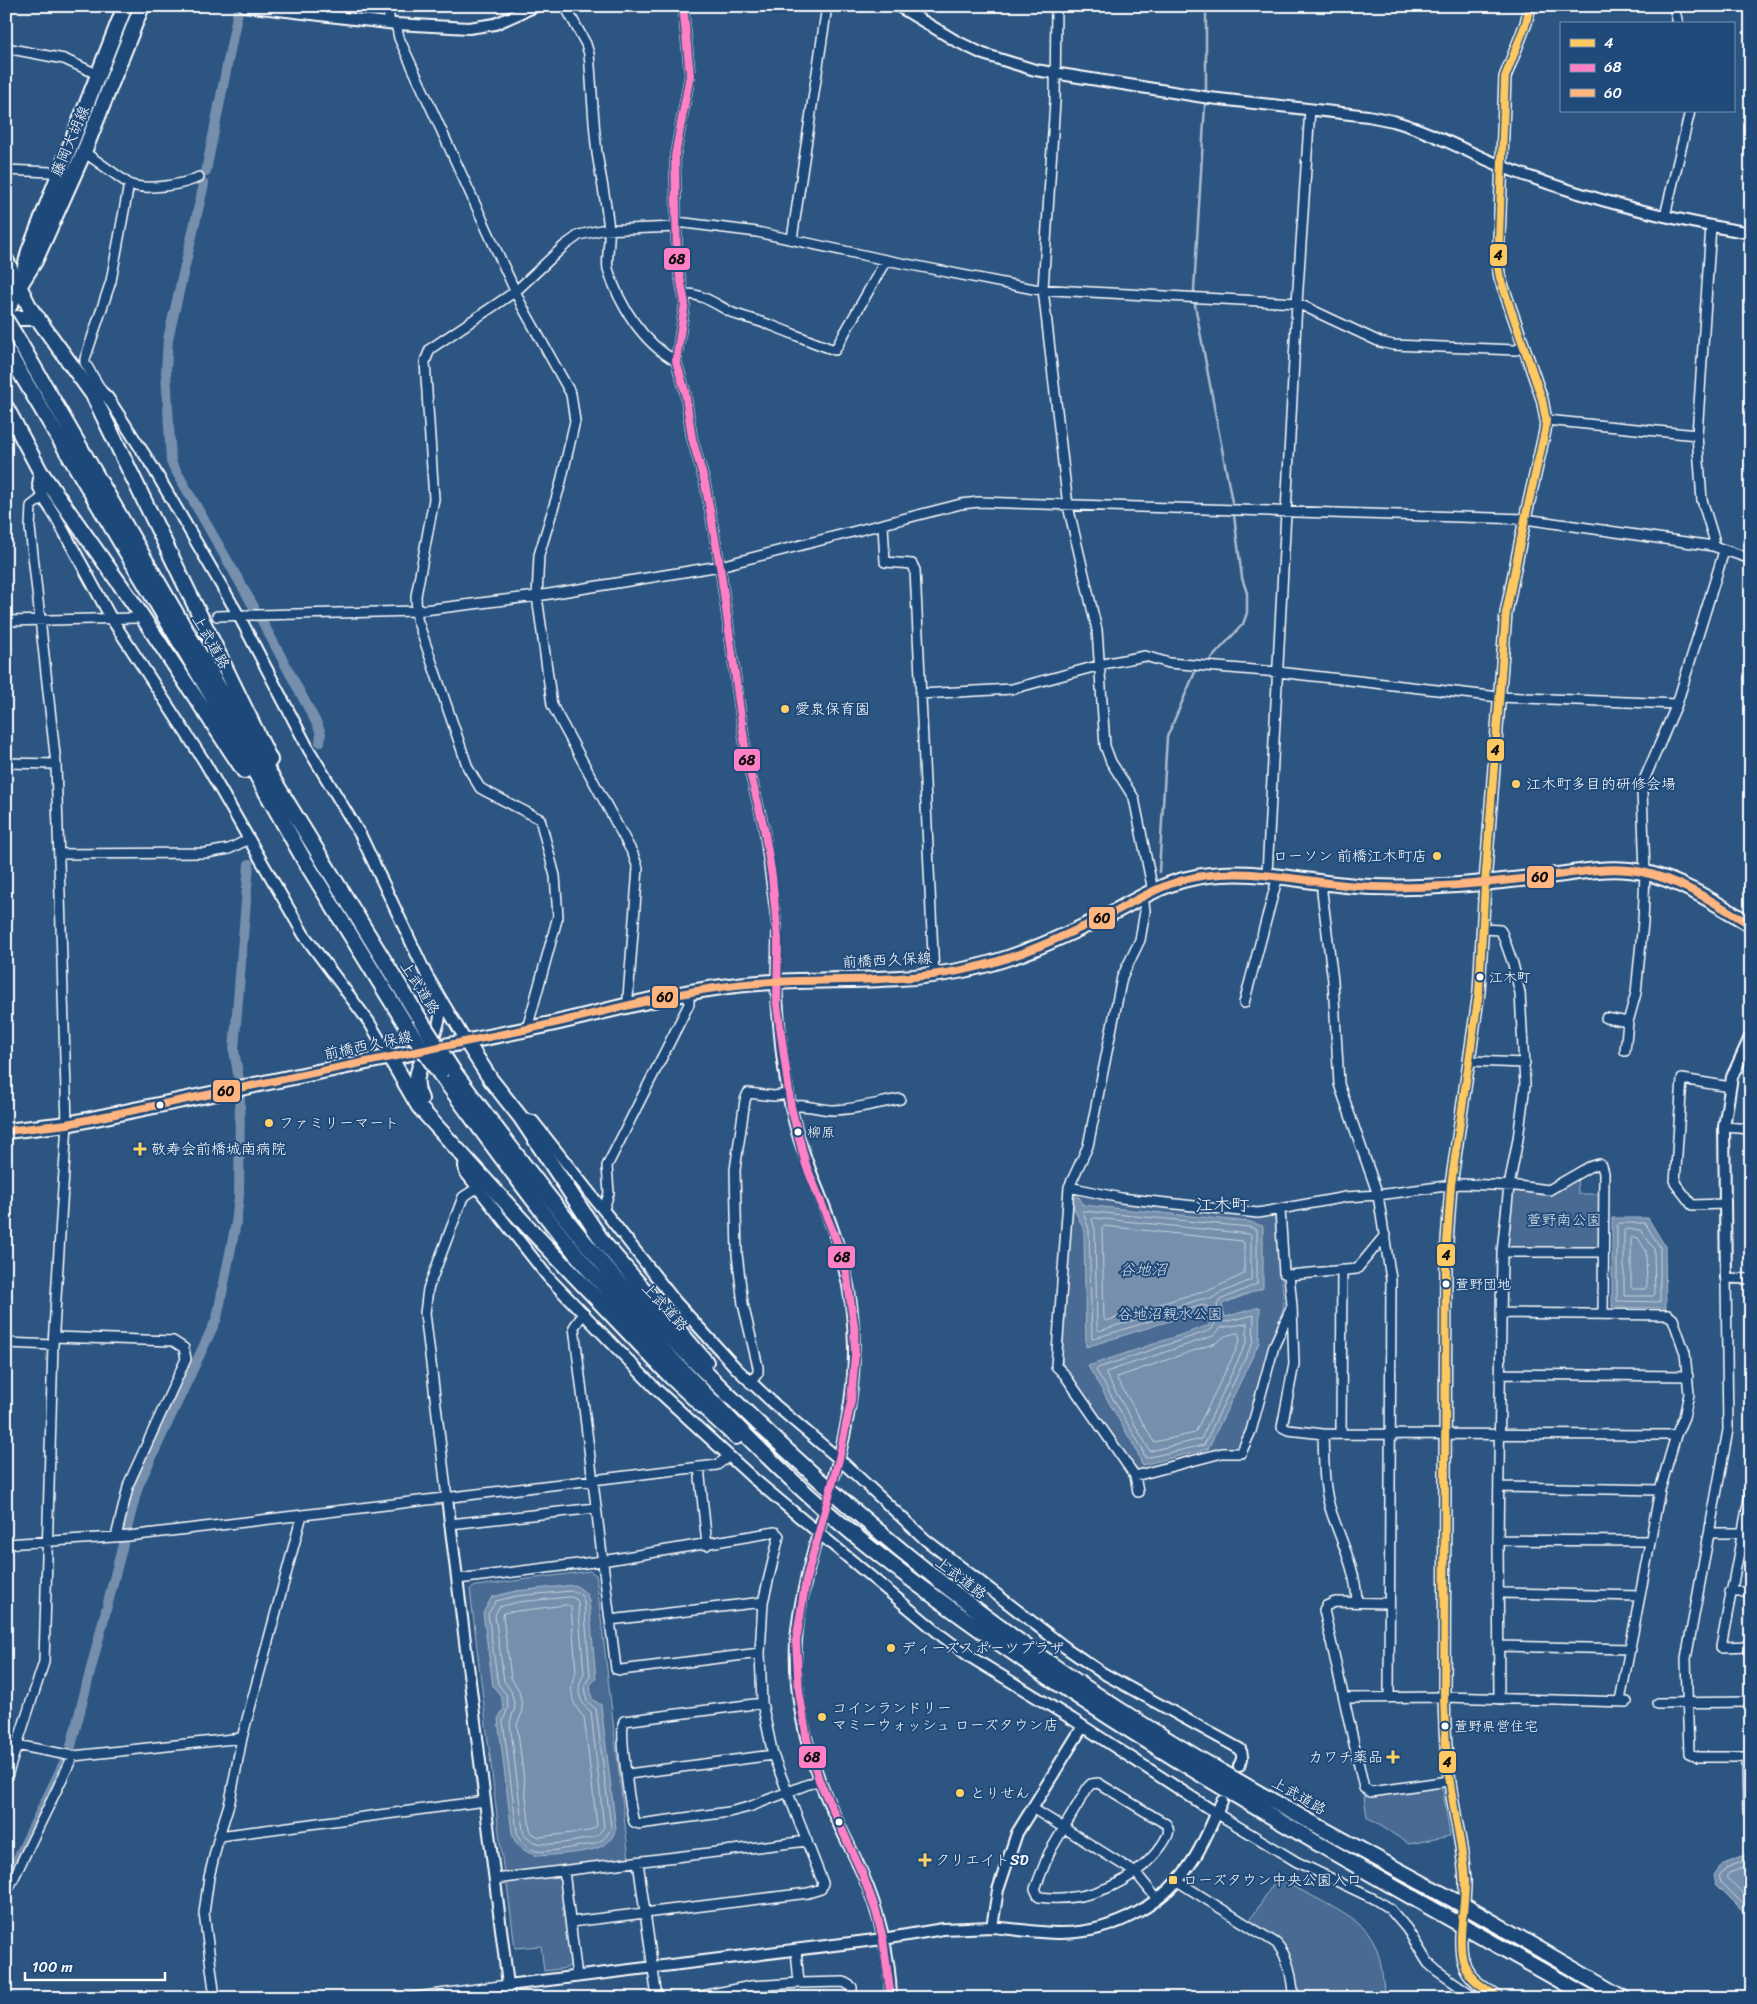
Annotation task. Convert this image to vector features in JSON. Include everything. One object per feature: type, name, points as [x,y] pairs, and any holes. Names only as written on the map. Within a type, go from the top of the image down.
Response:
[{"type":"main road","name":"藤岡大胡線","points":[[20,285],[29,251],[125,6]]},
{"type":"main road","name":"藤岡大胡線","points":[[6,313],[35,261],[84,152],[142,6]]},
{"type":"main road","points":[[6,260],[30,308],[98,394],[193,604],[247,711],[288,805]]},
{"type":"main road","points":[[6,321],[18,318],[38,318]]},
{"type":"main road","name":"上武道路","points":[[6,321],[288,805],[454,1072],[542,1190],[605,1266],[690,1357],[792,1457],[889,1542],[948,1589],[1043,1659],[1145,1725],[1244,1784],[1623,1998]]},
{"type":"main road","name":"上武道路","points":[[8,353],[224,718],[291,836],[406,1025],[510,1169],[590,1270],[704,1393],[794,1482],[864,1541],[939,1600],[1036,1670],[1139,1737],[1237,1797],[1591,1998]]},
{"type":"main road","points":[[6,406],[40,471],[136,607],[272,814],[291,836]]},
{"type":"main road","name":"前橋西久保線","points":[[6,1131],[68,1124],[527,1029],[723,986],[934,975],[977,967],[1028,952],[1148,894],[1184,880],[1228,873],[1272,875],[1370,887],[1403,887],[1485,883],[1607,869],[1645,872],[1678,884],[1751,925]]},
{"type":"main road","points":[[466,1041],[491,1080],[521,1118],[604,1242],[706,1362],[792,1457]]},
{"type":"main road","points":[[428,1048],[416,1072],[415,1085],[435,1124]]},
{"type":"main road","points":[[390,1057],[419,1107],[528,1227],[671,1377],[742,1442],[794,1482]]},
{"type":"street","points":[[244,6],[393,24],[455,28],[483,27],[506,21],[536,6]]},
{"type":"street","points":[[389,6],[393,24],[399,38],[522,306],[571,394],[575,421],[560,486],[538,554],[537,596],[552,705],[633,854],[638,868],[628,997],[629,1006]]},
{"type":"street","points":[[566,6],[586,44],[589,54],[597,151],[610,231],[607,267],[618,294],[640,330],[653,345],[676,361]]},
{"type":"street","points":[[683,6],[690,75],[675,156],[679,274],[685,294],[684,322],[676,361],[685,390],[692,438],[705,484],[720,566],[747,760],[764,828],[772,876],[778,933],[776,982],[779,1024],[788,1094],[806,1165],[839,1247],[852,1303],[855,1355],[853,1384],[846,1426],[834,1476]]},
{"type":"street","points":[[792,239],[828,6]]},
{"type":"street","points":[[898,6],[956,41],[983,54],[1014,65],[1056,74],[1202,97],[1393,121],[1428,133],[1502,166],[1565,188],[1665,216],[1751,233]]},
{"type":"street","points":[[1056,6],[1056,74],[1044,289],[1068,506],[1097,630],[1105,746],[1112,762],[1134,798],[1148,894],[1140,940],[1122,977],[1088,1146],[1069,1187],[1056,1366],[1064,1374],[1134,1476],[1138,1492]]},
{"type":"street","points":[[1499,1998],[1476,1982],[1464,1966],[1462,1951],[1465,1883],[1463,1852],[1450,1781],[1444,1697],[1446,1256],[1452,1185],[1479,992],[1498,697],[1506,613],[1525,518],[1544,442],[1546,420],[1542,399],[1498,273],[1504,77],[1526,23],[1530,6]]},
{"type":"street","points":[[1674,6],[1678,22]]},
{"type":"street","points":[[6,48],[64,59],[99,75]]},
{"type":"street","points":[[1244,1003],[1272,875],[1278,672],[1310,110]]},
{"type":"street","points":[[1665,216],[1690,112]]},
{"type":"street","points":[[84,152],[128,184],[149,188],[191,181],[199,177]]},
{"type":"street","points":[[6,170],[60,174]]},
{"type":"street","points":[[128,184],[111,282],[85,359],[86,363],[99,383],[98,394],[152,466],[239,616],[308,750],[361,836],[441,1010],[440,1019],[428,1048]]},
{"type":"street","points":[[527,1029],[558,916],[557,890],[540,819],[480,788],[468,768],[419,625],[416,611],[416,596],[434,499],[425,362],[430,349],[516,291],[579,234],[601,230],[610,231],[677,225],[757,232],[1034,289],[1298,303],[1386,344],[1516,350],[1523,347]]},
{"type":"street","points":[[1711,226],[1697,435],[1701,495],[1714,539],[1713,546]]},
{"type":"street","points":[[685,294],[702,298],[735,314],[774,326],[812,343],[835,350],[886,260]]},
{"type":"street","points":[[1546,420],[1697,435]]},
{"type":"street","points":[[40,471],[38,486],[111,618],[186,732],[304,935],[369,1022],[390,1057]]},
{"type":"street","points":[[6,1779],[44,1662],[53,1341],[68,1124],[56,764],[30,528],[30,511],[35,502],[44,497]]},
{"type":"street","points":[[217,616],[416,611],[537,596],[720,566],[970,502],[1525,518],[1713,546],[1751,559]]},
{"type":"street","points":[[883,525],[885,562],[912,564],[915,570],[934,975]]},
{"type":"street","points":[[1625,1051],[1628,1022],[1636,993],[1643,922],[1645,872],[1642,792],[1644,780],[1677,704],[1724,551]]},
{"type":"street","points":[[6,621],[136,618]]},
{"type":"street","points":[[920,694],[1004,690],[1145,656],[1169,663],[1278,672],[1498,697],[1677,704]]},
{"type":"street","points":[[6,763],[56,764]]},
{"type":"street","points":[[59,854],[206,852],[229,849],[249,839]]},
{"type":"street","points":[[1323,882],[1322,892],[1333,981],[1339,1084],[1378,1195],[1391,1279],[1389,1697]]},
{"type":"street","points":[[1484,929],[1500,930],[1502,932],[1513,964],[1520,993],[1525,1064],[1523,1105],[1509,1186],[1502,1252],[1498,1540],[1499,1698]]},
{"type":"street","points":[[426,974],[466,1041]]},
{"type":"street","points":[[604,1209],[609,1194],[607,1166],[689,1004],[689,992]]},
{"type":"street","points":[[1606,1018],[1628,1022]]},
{"type":"street","points":[[1751,1035],[1732,1077],[1724,1127],[1728,1430],[1686,1660],[1689,1753],[1698,1757],[1749,1757],[1748,1812],[1751,1812]]},
{"type":"street","points":[[1470,1061],[1525,1064]]},
{"type":"street","points":[[1724,1204],[1692,1205],[1675,1183],[1682,1079],[1730,1087]]},
{"type":"street","points":[[750,1383],[758,1373],[758,1367],[743,1304],[737,1254],[735,1170],[744,1100],[748,1092],[774,1096],[788,1094]]},
{"type":"street","points":[[791,1107],[804,1105],[819,1109],[840,1110],[900,1099]]},
{"type":"street","points":[[521,1118],[533,1121],[676,1302],[750,1383],[838,1459],[926,1540],[1066,1648],[1101,1672],[1240,1748],[1242,1760],[1239,1766]]},
{"type":"street","points":[[1724,1127],[1751,1129]]},
{"type":"street","points":[[466,1157],[465,1172],[548,1277],[656,1389],[728,1457],[818,1533],[962,1651],[1083,1726],[1216,1813],[1297,1862],[1374,1899],[1390,1909],[1407,1929],[1428,1963],[1476,1998]]},
{"type":"street","points":[[1069,1187],[1121,1198],[1258,1214],[1309,1203],[1452,1185],[1509,1186],[1549,1190],[1588,1167],[1599,1164],[1602,1166],[1604,1173],[1603,1314]]},
{"type":"street","points":[[477,1188],[463,1197],[428,1289],[425,1312],[510,1998]]},
{"type":"street","points":[[1280,1210],[1284,1273],[1289,1275],[1357,1269],[1385,1235]]},
{"type":"street","points":[[1502,1252],[1603,1252]]},
{"type":"street","points":[[1341,1433],[1342,1270]]},
{"type":"street","points":[[1289,1275],[1294,1364],[1282,1427],[1288,1430],[1323,1434],[1676,1435]]},
{"type":"street","points":[[1726,1278],[1751,1279]]},
{"type":"street","points":[[1134,1476],[1222,1453],[1241,1453],[1251,1431],[1274,1346],[1292,1306]]},
{"type":"street","points":[[584,1313],[574,1327],[616,1669],[621,1670],[760,1653]]},
{"type":"street","points":[[1344,1698],[1444,1697],[1623,1701],[1649,1541],[1660,1490],[1676,1435],[1684,1417],[1688,1394],[1685,1353],[1674,1319],[1668,1315],[1501,1313]]},
{"type":"street","points":[[6,1343],[173,1341],[184,1348],[186,1359],[128,1483],[116,1537]]},
{"type":"street","points":[[1500,1374],[1688,1376]]},
{"type":"street","points":[[1323,1434],[1325,1480],[1331,1512],[1349,1556],[1357,1602]]},
{"type":"street","points":[[6,1544],[116,1537],[447,1498],[717,1465],[728,1457]]},
{"type":"street","points":[[700,1467],[707,1545]]},
{"type":"street","points":[[1499,1487],[1660,1490]]},
{"type":"street","points":[[1751,1488],[1746,1533],[1730,1592],[1721,1647],[1751,1646]]},
{"type":"street","points":[[450,1524],[596,1508]]},
{"type":"street","points":[[215,1998],[204,1913],[209,1877],[230,1801],[242,1738],[302,1515]]},
{"type":"street","points":[[822,1519],[806,1580],[796,1650],[802,1716],[819,1780],[866,1882],[876,1911],[883,1939],[891,1998]]},
{"type":"street","points":[[458,1579],[602,1561],[771,1533],[778,1534],[778,1541],[763,1602],[760,1653],[762,1703],[773,1755],[823,1883],[821,1889],[808,1893],[571,1922]]},
{"type":"street","points":[[1710,1533],[1746,1533]]},
{"type":"street","points":[[1498,1540],[1649,1541]]},
{"type":"street","points":[[1730,1592],[1751,1592]]},
{"type":"street","points":[[1503,1593],[1640,1596]]},
{"type":"street","points":[[610,1620],[763,1602]]},
{"type":"street","points":[[1389,1603],[1335,1602],[1326,1606],[1324,1610],[1364,1788],[1371,1792],[1450,1781]]},
{"type":"street","points":[[1499,1646],[1631,1649]]},
{"type":"street","points":[[1658,1703],[1751,1702]]},
{"type":"street","points":[[762,1703],[624,1721],[622,1726],[634,1822],[639,1824],[729,1812],[750,1807],[819,1780]]},
{"type":"street","points":[[992,1927],[998,1890],[1018,1833],[1083,1726]]},
{"type":"street","points":[[6,1743],[73,1756],[242,1738]]},
{"type":"street","points":[[628,1774],[773,1755]]},
{"type":"street","points":[[6,1894],[73,1756]]},
{"type":"street","points":[[1095,1783],[1098,1783],[1166,1824],[1168,1836],[1151,1858],[1136,1873],[1111,1887],[1095,1893],[1066,1899],[1039,1897],[1035,1892],[1049,1853],[1088,1787],[1095,1783]]},
{"type":"street","points":[[219,1836],[485,1801]]},
{"type":"street","points":[[409,1998],[883,1939],[944,1929],[992,1927],[1061,1933],[1092,1930],[1125,1919],[1143,1909],[1177,1881],[1195,1857],[1222,1801]]},
{"type":"street","points":[[1032,1808],[1136,1873],[1157,1899]]},
{"type":"street","points":[[495,1879],[807,1841]]},
{"type":"street","points":[[638,1862],[658,1998]]},
{"type":"street","points":[[564,1871],[577,1977]]},
{"type":"street","points":[[1177,1881],[1276,1943],[1283,1950],[1289,1965],[1294,1998]]},
{"type":"street","points":[[796,1950],[799,1983]]},
{"type":"street","points":[[692,1998],[751,1986],[844,1982],[852,1988],[852,1998]]},
{"type":"green space","name":"萱野南公園","points":[[1577,1177],[1578,1194],[1600,1194],[1600,1243],[1596,1249],[1512,1249],[1506,1243],[1511,1193],[1515,1189],[1548,1195]]},
{"type":"green space","name":"谷地沼","points":[[1072,1193],[1163,1206],[1276,1215],[1284,1305],[1255,1397],[1247,1430],[1237,1448],[1219,1450],[1144,1471],[1137,1470],[1064,1368],[1061,1355]]},
{"type":"green space","points":[[590,1571],[596,1575],[629,1859],[504,1874],[470,1589],[476,1586]]},
{"type":"green space","points":[[1440,1787],[1443,1791],[1450,1836],[1409,1844],[1367,1817],[1364,1797]]},
{"type":"green space","points":[[558,1876],[562,1879],[572,1962],[567,1968],[544,1971],[541,1946],[515,1948],[507,1884],[510,1881]]},
{"type":"green space","points":[[1281,1880],[1341,1912],[1369,1934],[1379,1956],[1385,1998],[1299,1998],[1293,1962],[1284,1944],[1249,1922],[1275,1881]]},
{"type":"water","name":"谷地沼","points":[[1072,1196],[1079,1197],[1083,1205],[1250,1222],[1263,1226],[1263,1288],[1222,1304],[1225,1317],[1260,1307],[1259,1343],[1208,1449],[1142,1465],[1137,1451],[1088,1366],[1210,1325],[1205,1310],[1086,1347],[1084,1230],[1072,1204]]},
{"type":"water","points":[[1612,1218],[1648,1218],[1665,1246],[1666,1308],[1612,1307]]},
{"type":"water","points":[[574,1585],[584,1591],[589,1601],[596,1679],[590,1685],[592,1699],[601,1705],[616,1829],[610,1840],[598,1848],[572,1853],[536,1856],[521,1847],[515,1841],[512,1833],[498,1719],[504,1708],[501,1696],[493,1686],[483,1613],[492,1597],[516,1591]]},
{"type":"water","points":[[1751,1853],[1751,1919],[1716,1884],[1714,1875],[1723,1863]]},
{"type":"waterway","points":[[1206,6],[1206,89]]},
{"type":"waterway","points":[[206,171],[238,11]]},
{"type":"waterway","points":[[1205,105],[1194,290],[1195,305],[1232,502]]},
{"type":"waterway","points":[[204,184],[168,339],[166,371],[171,462],[254,607]]},
{"type":"waterway","points":[[1210,660],[1243,624],[1247,613],[1247,593],[1242,578],[1234,515]]},
{"type":"waterway","points":[[262,621],[318,726],[321,734],[320,742]]},
{"type":"waterway","points":[[1159,872],[1167,737],[1195,672]]},
{"type":"waterway","points":[[239,1079],[234,1051],[249,864]]},
{"type":"waterway","points":[[6,1883],[70,1750],[138,1486],[217,1318],[236,1223],[239,1196],[240,1094]]},
{"type":"tunnel","points":[[140,618],[217,616]]},
{"type":"transit line","name":"68","points":[[683,6],[690,75],[675,156],[677,262],[685,303],[676,361],[685,391],[692,438],[705,483],[720,566],[747,760],[764,828],[772,876],[778,939],[777,1004],[791,1107],[806,1165],[839,1247],[847,1277],[854,1325],[855,1355],[851,1401],[839,1459],[806,1580],[796,1641],[799,1691],[807,1739],[819,1780],[862,1873],[876,1911],[883,1939],[891,1998]]},
{"type":"transit line","name":"4","points":[[1499,1998],[1470,1975],[1466,1970],[1462,1955],[1461,1934],[1465,1880],[1446,1750],[1444,1697],[1446,1256],[1451,1185],[1479,992],[1485,883],[1506,613],[1546,420],[1542,399],[1500,278],[1498,267],[1505,77],[1526,23],[1530,6]]},
{"type":"transit line","name":"60","points":[[6,1131],[67,1124],[528,1029],[691,992],[745,984],[928,976],[978,967],[1018,955],[1056,939],[1164,886],[1207,875],[1254,874],[1349,885],[1395,887],[1482,883],[1594,870],[1630,870],[1656,876],[1685,887],[1751,925]]},
{"type":"place","name":"愛泉保育園","points":[[785,709]]},
{"type":"place","name":"江木町多目的研修会場","points":[[1516,784]]},
{"type":"place","name":"ローソン 前橋江木町店","points":[[1437,856]]},
{"type":"place","name":"江木町","points":[[1480,977]]},
{"type":"place","name":"ファミリーマート","points":[[269,1123]]},
{"type":"place","name":"柳原","points":[[798,1132]]},
{"type":"place","name":"敬寿会前橋城南病院","points":[[140,1149]]},
{"type":"place","name":"萱野団地","points":[[1446,1284]]},
{"type":"place","name":"ディーズスポーツプラザ","points":[[891,1648]]},
{"type":"place","name":"コインランドリー マミーウォッシュ ローズタウン店","points":[[822,1717]]},
{"type":"place","name":"萱野県営住宅","points":[[1445,1726]]},
{"type":"place","name":"カワチ薬品","points":[[1393,1757]]},
{"type":"place","name":"とりせん","points":[[960,1793]]},
{"type":"place","name":"クリエイトSD","points":[[925,1860]]},
{"type":"place","name":"ローズタウン中央公園入口","points":[[1173,1880]]},
{"type":"district","name":"江木町","points":[[1222,1205]]},
{"type":"park label","name":"谷地沼親水公園","points":[[1170,1314]]}]
